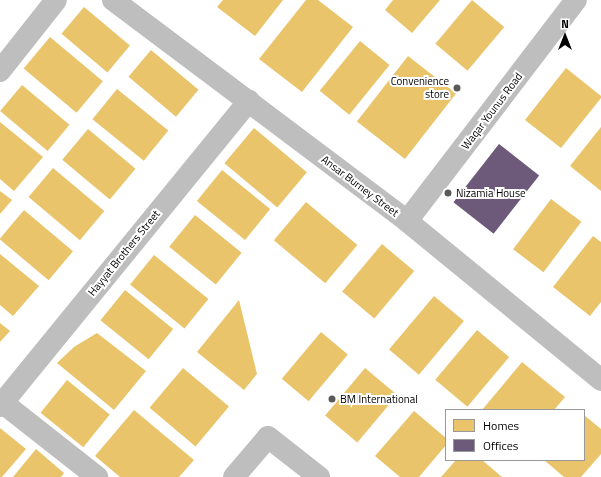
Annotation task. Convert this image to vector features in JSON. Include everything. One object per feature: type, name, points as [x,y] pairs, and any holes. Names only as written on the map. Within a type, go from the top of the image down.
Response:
[{"type":"street","points":[[0,71],[56,0]]},
{"type":"street","name":"Ansar Burney Street","points":[[113,0],[407,221],[601,380]]},
{"type":"street","name":"Waqar Younus Road","points":[[407,221],[576,0]]},
{"type":"street","name":"Hayyat Brothers Street","points":[[2,404],[249,101]]},
{"type":"street","points":[[2,404],[96,477]]},
{"type":"street","points":[[234,477],[268,437],[319,477]]},
{"type":"building: Homes","points":[[223,0],[283,0],[255,36],[217,7]]},
{"type":"building: Homes","points":[[306,0],[318,0],[353,27],[302,92],[259,59]]},
{"type":"building: Homes","points":[[393,0],[440,0],[412,33],[385,10]]},
{"type":"building: Homes","points":[[472,0],[504,27],[468,71],[435,44]]},
{"type":"building: Homes","points":[[84,7],[130,46],[107,72],[62,34]]},
{"type":"building: Homes","points":[[50,37],[103,81],[77,113],[24,68]]},
{"type":"building: Homes","points":[[360,41],[390,65],[349,115],[320,91]]},
{"type":"building: Homes","points":[[151,50],[198,90],[176,117],[129,77]]},
{"type":"building: Homes","points":[[408,56],[456,94],[405,159],[357,121]]},
{"type":"building: Homes","points":[[566,68],[601,96],[601,98],[561,148],[525,120]]},
{"type":"building: Homes","points":[[22,85],[69,125],[48,151],[0,111]]},
{"type":"building: Homes","points":[[117,89],[168,131],[144,161],[92,119]]},
{"type":"building: Homes","points":[[0,122],[43,157],[14,191],[0,179]]},
{"type":"building: Homes","points":[[601,127],[601,191],[570,166]]},
{"type":"building: Homes","points":[[254,128],[307,172],[277,208],[224,163]]},
{"type":"building: Homes","points":[[88,129],[135,169],[110,199],[62,160]]},
{"type":"building: Homes","points":[[53,168],[104,211],[80,240],[29,197]]},
{"type":"building: Homes","points":[[222,170],[270,209],[245,240],[197,201]]},
{"type":"building: Homes","points":[[0,191],[12,200],[0,214]]},
{"type":"building: Homes","points":[[551,199],[581,222],[543,272],[513,249]]},
{"type":"building: Homes","points":[[306,202],[357,245],[325,283],[274,240]]},
{"type":"building: Homes","points":[[24,210],[73,251],[49,280],[0,239]]},
{"type":"building: Homes","points":[[195,215],[242,253],[216,285],[169,247]]},
{"type":"building: Homes","points":[[593,236],[601,242],[601,302],[590,316],[553,287]]},
{"type":"building: Homes","points":[[382,244],[414,271],[374,318],[342,291]]},
{"type":"building: Homes","points":[[0,254],[39,286],[13,316],[0,305]]},
{"type":"building: Homes","points":[[154,255],[208,299],[184,329],[130,285]]},
{"type":"building: Homes","points":[[125,290],[173,329],[149,359],[100,320]]},
{"type":"building: Homes","points":[[434,296],[464,321],[419,375],[389,350]]},
{"type":"building: Homes","points":[[239,300],[257,374],[244,390],[197,352]]},
{"type":"building: Homes","points":[[0,323],[10,331],[0,342]]},
{"type":"building: Homes","points":[[477,330],[509,357],[467,407],[435,380]]},
{"type":"building: Homes","points":[[321,332],[348,354],[309,401],[282,379]]},
{"type":"building: Homes","points":[[97,333],[146,371],[114,410],[57,363],[74,347]]},
{"type":"building: Homes","points":[[522,362],[565,397],[555,409],[483,409]]},
{"type":"building: Homes","points":[[183,368],[229,407],[196,446],[150,408]]},
{"type":"building: Homes","points":[[365,368],[397,395],[357,442],[325,415]]},
{"type":"building: Homes","points":[[67,380],[110,415],[83,447],[41,413]]},
{"type":"building: Homes","points":[[134,410],[194,460],[179,477],[120,477],[95,456]]},
{"type":"building: Homes","points":[[414,411],[445,437],[445,446],[419,477],[400,477],[375,456]]},
{"type":"building: Homes","points":[[585,416],[601,429],[601,454],[581,477],[564,477],[545,461],[585,461]]},
{"type":"building: Homes","points":[[0,428],[26,449],[2,477],[0,477]]},
{"type":"building: Homes","points":[[36,449],[64,473],[61,477],[13,477]]},
{"type":"building: Homes","points":[[455,461],[483,461],[502,477],[441,477]]},
{"type":"building: Offices","points":[[499,144],[539,175],[494,234],[453,202]]},
{"type":"place","name":"Convenience store","points":[[457,88]]},
{"type":"place","name":"Nizamia House","points":[[448,193]]},
{"type":"place","name":"BM International","points":[[332,399]]}]
